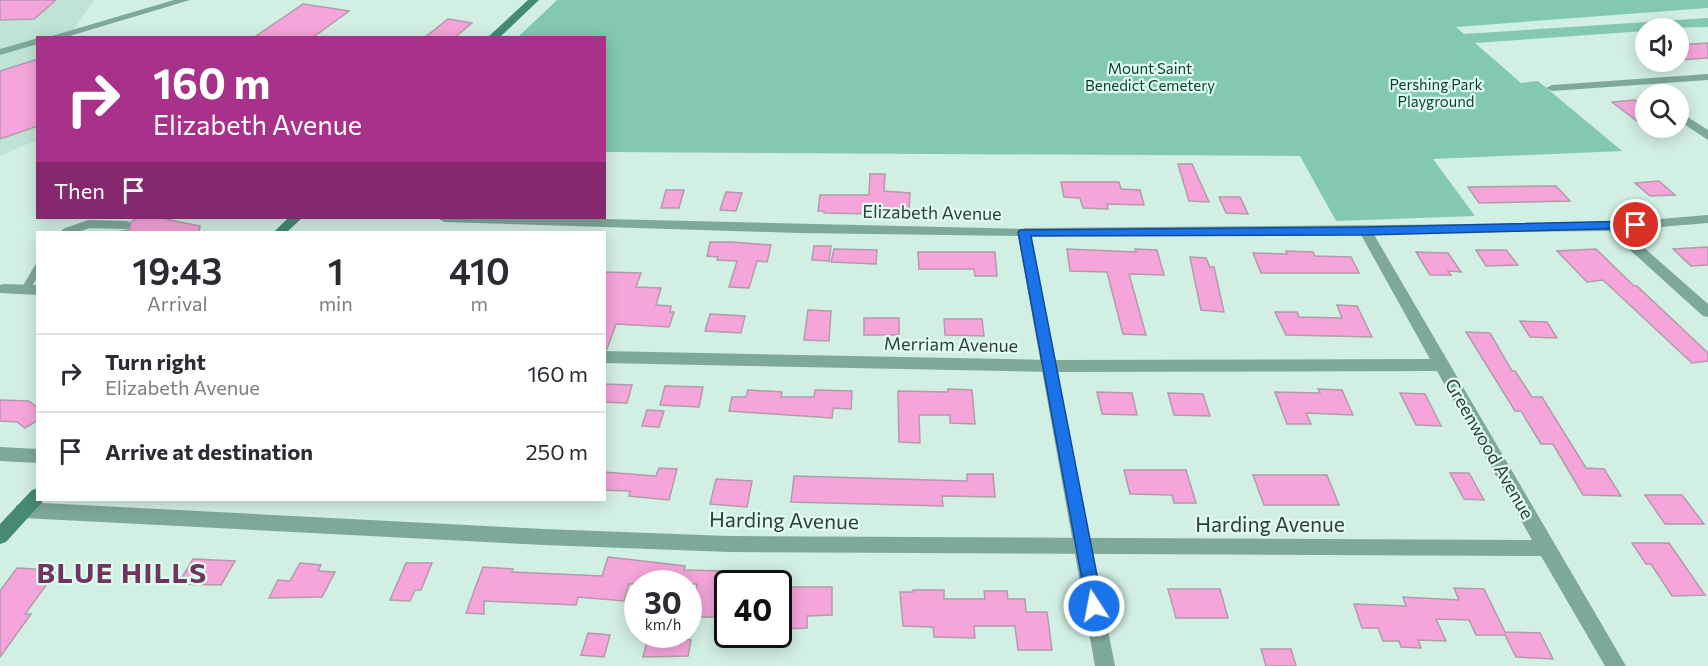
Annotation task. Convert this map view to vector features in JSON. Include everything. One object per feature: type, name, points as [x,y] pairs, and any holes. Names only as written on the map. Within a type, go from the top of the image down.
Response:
[{"type":"main road","points":[[494,36],[534,0]]},
{"type":"main road","points":[[281,231],[294,219]]},
{"type":"main road","points":[[0,536],[36,497]]},
{"type":"street","points":[[57,36],[185,0]]},
{"type":"street","points":[[0,52],[36,42]]},
{"type":"street","points":[[1552,88],[1708,77]]},
{"type":"street","points":[[1689,122],[1708,136]]},
{"type":"street","name":"Elizabeth Avenue","points":[[478,219],[1024,232],[1365,231],[1612,227],[1708,219]]},
{"type":"street","points":[[1612,227],[1708,312]]},
{"type":"street","name":"Greenwood Avenue","points":[[1365,231],[1616,666]]},
{"type":"street","points":[[1024,232],[1105,666]]},
{"type":"street","points":[[3,289],[31,290]]},
{"type":"street","name":"Merriam Avenue","points":[[606,357],[1050,366],[1442,365]]},
{"type":"street","points":[[0,454],[36,456]]},
{"type":"street","name":"Harding Avenue","points":[[23,510],[544,537],[729,544],[1546,548]]},
{"type":"lane","points":[[69,231],[89,224],[126,225]]},
{"type":"lane","points":[[31,290],[36,274]]},
{"type":"shaded area","points":[[0,0],[94,0],[69,36],[36,36],[36,140],[0,156]]},
{"type":"green space","name":"Mount Saint Benedict Cemetery","points":[[557,0],[1708,0],[1708,8],[1456,27],[1464,34],[1635,23],[1635,32],[1475,43],[1521,83],[1538,81],[1622,151],[1433,159],[1475,216],[1336,221],[1300,156],[606,152],[606,36],[519,36]]},
{"type":"green space","name":"Mount Saint Benedict Cemetery","points":[[1708,18],[1708,27],[1689,27],[1689,19]]},
{"type":"building","points":[[0,0],[56,0],[34,19],[0,20]]},
{"type":"building","points":[[303,4],[349,11],[315,36],[256,36]]},
{"type":"building","points":[[448,19],[472,23],[456,36],[427,36]]},
{"type":"building","points":[[1708,43],[1708,58],[1689,59],[1689,44]]},
{"type":"building","points":[[36,60],[36,127],[0,139],[0,71]]},
{"type":"building","points":[[1635,100],[1635,120],[1612,102]]},
{"type":"building","points":[[1178,164],[1192,164],[1209,202],[1189,201]]},
{"type":"building","points":[[870,174],[885,174],[884,191],[910,193],[909,210],[879,208],[879,211],[873,211],[873,214],[818,211],[820,195],[869,195]]},
{"type":"building","points":[[1659,181],[1675,195],[1650,196],[1635,183]]},
{"type":"building","points":[[1061,182],[1119,182],[1121,189],[1140,190],[1144,205],[1107,204],[1108,209],[1083,208],[1080,198],[1064,197]]},
{"type":"building","points":[[1556,186],[1570,201],[1479,203],[1468,187]]},
{"type":"building","points":[[666,190],[684,190],[679,208],[661,208]]},
{"type":"building","points":[[726,192],[742,193],[736,211],[720,210]]},
{"type":"building","points":[[1219,197],[1240,197],[1248,214],[1226,213]]},
{"type":"building","points":[[136,219],[165,219],[200,226],[199,231],[123,231],[129,230],[131,222]]},
{"type":"building","points":[[710,242],[771,245],[767,262],[757,261],[749,288],[729,287],[737,261],[717,260],[718,257],[707,256]]},
{"type":"building","points":[[814,246],[831,246],[829,261],[812,260]]},
{"type":"building","points":[[1708,247],[1708,265],[1691,266],[1673,249]]},
{"type":"building","points":[[834,249],[877,250],[876,264],[831,262]]},
{"type":"building","points":[[1067,249],[1136,252],[1135,249],[1157,250],[1164,275],[1129,274],[1146,335],[1123,334],[1107,272],[1070,271]]},
{"type":"building","points":[[1596,249],[1708,353],[1708,361],[1692,363],[1603,280],[1587,282],[1557,251]]},
{"type":"building","points":[[1476,250],[1506,250],[1518,265],[1486,266]]},
{"type":"building","points":[[1286,251],[1313,252],[1315,256],[1351,257],[1359,273],[1261,273],[1253,253],[1287,254]]},
{"type":"building","points":[[918,252],[995,252],[997,276],[975,276],[974,269],[919,269]]},
{"type":"building","points":[[1416,252],[1448,253],[1461,272],[1448,271],[1451,275],[1430,275]]},
{"type":"building","points":[[1190,257],[1206,258],[1210,267],[1214,267],[1224,312],[1201,310]]},
{"type":"building","points":[[606,272],[641,273],[636,287],[661,288],[656,305],[671,306],[670,312],[674,312],[669,327],[616,324],[607,349]]},
{"type":"building","points":[[1337,305],[1357,306],[1372,337],[1286,335],[1275,312],[1297,312],[1299,317],[1342,318]]},
{"type":"building","points":[[808,310],[831,311],[829,341],[804,340]]},
{"type":"building","points":[[710,314],[745,316],[741,333],[705,331]]},
{"type":"building","points":[[864,318],[899,318],[899,335],[864,335]]},
{"type":"building","points":[[944,319],[982,319],[984,336],[945,335]]},
{"type":"building","points":[[1520,321],[1547,322],[1557,338],[1530,337]]},
{"type":"building","points":[[1466,332],[1490,333],[1512,371],[1515,371],[1532,397],[1542,397],[1586,468],[1604,469],[1621,496],[1583,495],[1553,444],[1541,444],[1521,411],[1515,411]]},
{"type":"building","points":[[606,384],[632,385],[627,403],[606,402]]},
{"type":"building","points":[[665,386],[703,387],[699,407],[660,405]]},
{"type":"building","points":[[948,389],[972,390],[975,424],[950,423],[950,415],[919,415],[920,443],[899,442],[898,391],[948,392]]},
{"type":"building","points":[[1318,389],[1342,390],[1353,415],[1306,413],[1311,424],[1287,424],[1275,392],[1320,393]]},
{"type":"building","points":[[748,390],[782,392],[781,397],[814,397],[815,390],[852,391],[851,409],[833,408],[832,418],[729,411],[732,397],[746,397]]},
{"type":"building","points":[[1097,392],[1132,393],[1137,415],[1102,414]]},
{"type":"building","points":[[1168,393],[1203,394],[1210,416],[1174,415]]},
{"type":"building","points":[[1400,393],[1425,394],[1441,426],[1416,425]]},
{"type":"building","points":[[0,400],[29,401],[36,406],[36,421],[25,428],[17,422],[0,421]]},
{"type":"building","points":[[647,410],[664,411],[659,427],[642,426]]},
{"type":"building","points":[[659,468],[677,469],[669,500],[629,496],[630,491],[606,490],[606,472],[656,476]]},
{"type":"building","points":[[1124,470],[1186,470],[1196,503],[1174,503],[1172,495],[1130,494]]},
{"type":"building","points":[[1450,473],[1469,473],[1484,500],[1464,499]]},
{"type":"building","points":[[967,474],[993,474],[995,497],[942,496],[943,506],[791,502],[794,476],[967,481]]},
{"type":"building","points":[[1253,475],[1327,475],[1339,505],[1264,505]]},
{"type":"building","points":[[716,479],[752,481],[747,507],[710,504]]},
{"type":"building","points":[[1645,495],[1682,495],[1704,524],[1665,524]]},
{"type":"building","points":[[1632,543],[1669,543],[1705,595],[1672,596],[1651,564],[1646,564]]},
{"type":"building","points":[[608,557],[685,566],[684,570],[624,570],[624,601],[578,597],[576,605],[484,601],[484,614],[466,613],[483,567],[513,569],[512,572],[602,576]]},
{"type":"building","points":[[193,559],[235,561],[221,585],[178,584]]},
{"type":"building","points":[[300,563],[321,565],[318,571],[335,572],[322,597],[269,598],[278,580],[290,581]]},
{"type":"building","points":[[406,563],[432,563],[421,590],[415,590],[410,601],[390,600]]},
{"type":"building","points":[[17,568],[50,570],[48,572],[55,573],[25,614],[31,614],[0,657],[0,591]]},
{"type":"building","points":[[702,570],[714,571],[714,617],[702,617]]},
{"type":"building","points":[[792,587],[832,587],[832,615],[807,616],[807,628],[792,629]]},
{"type":"building","points":[[1454,588],[1484,589],[1505,632],[1540,633],[1553,659],[1516,657],[1505,635],[1476,635],[1469,620],[1436,619],[1446,641],[1418,640],[1421,648],[1401,647],[1399,641],[1383,641],[1378,628],[1362,628],[1354,604],[1406,606],[1403,597],[1459,600]]},
{"type":"building","points":[[1168,589],[1220,589],[1228,618],[1176,618]]},
{"type":"building","points":[[913,590],[944,590],[944,599],[985,599],[984,591],[1007,591],[1008,599],[1025,599],[1026,612],[1047,612],[1052,650],[1018,650],[1015,626],[974,626],[975,638],[934,637],[933,627],[903,626],[900,592],[913,592]]},
{"type":"building","points":[[588,633],[610,635],[604,657],[581,655]]},
{"type":"building","points":[[645,648],[690,648],[688,656],[643,657]]},
{"type":"building","points":[[1261,649],[1291,649],[1296,666],[1266,666]]},
{"type":"district","name":"BLUE HILLS","points":[[122,573]]},
{"type":"route","points":[[1094,606],[1024,232],[1365,231],[1636,225]]},
{"type":"park label","name":"Pershing Park Playground","points":[[1436,94]]}]
